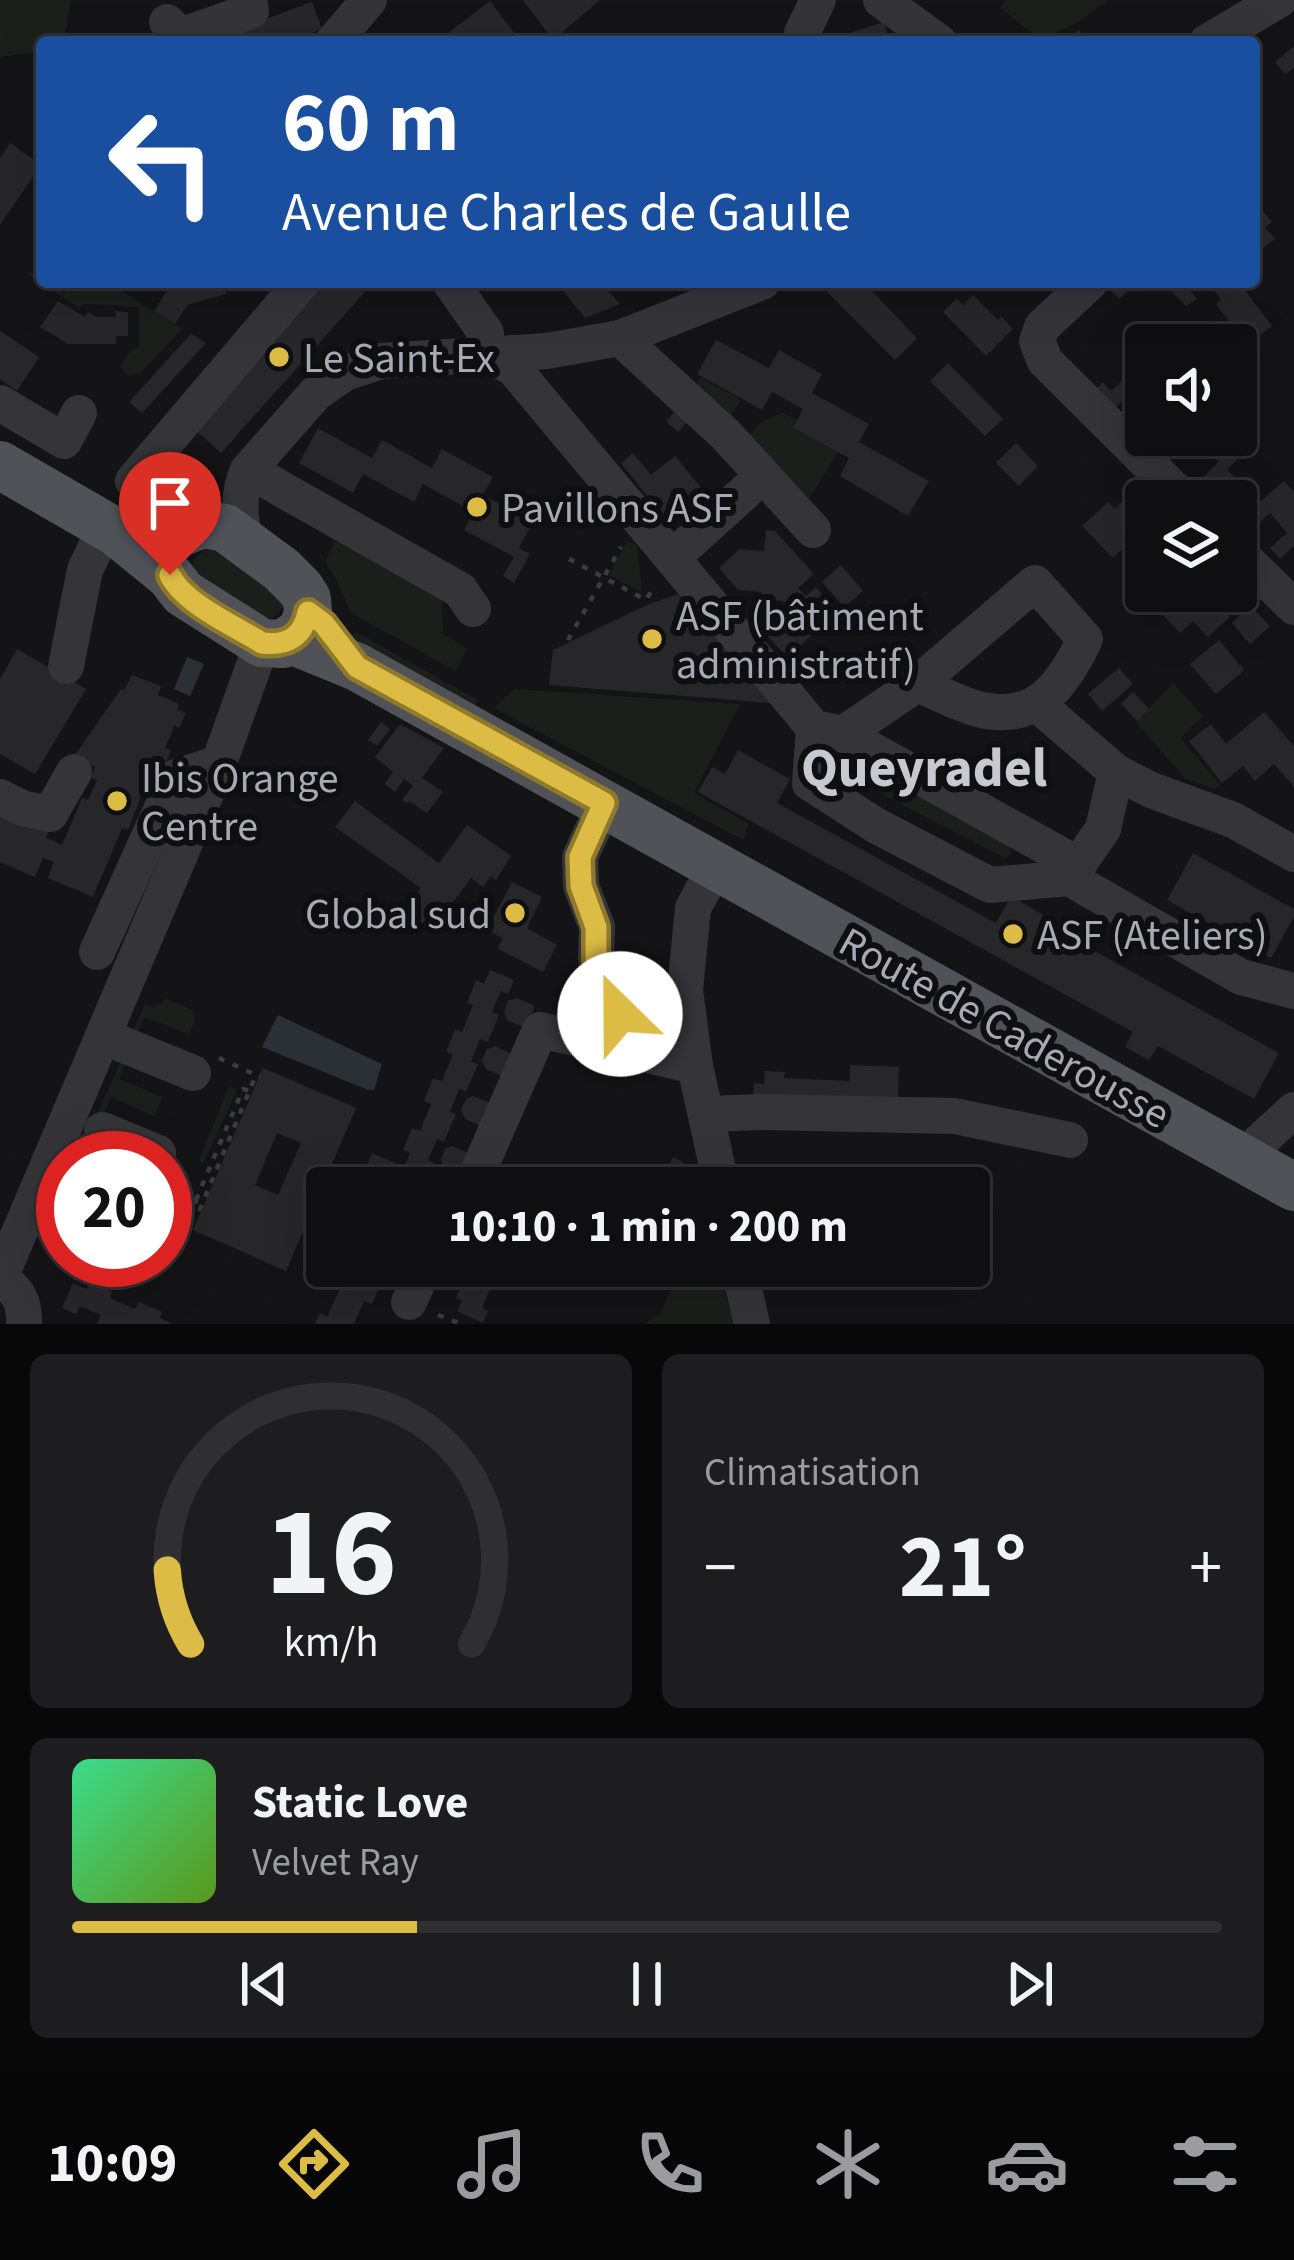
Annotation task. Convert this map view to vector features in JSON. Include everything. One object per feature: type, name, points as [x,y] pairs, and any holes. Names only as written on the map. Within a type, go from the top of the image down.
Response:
[{"type":"main road","points":[[0,465],[111,529],[200,543],[281,568],[307,599],[287,632]]},
{"type":"main road","name":"Route de Caderousse","points":[[200,543],[175,586],[192,600],[287,632],[357,667],[1294,1187]]},
{"type":"street","points":[[166,22],[180,36],[251,11],[249,0]]},
{"type":"street","points":[[338,36],[370,0]]},
{"type":"street","points":[[804,36],[818,0]]},
{"type":"street","points":[[880,0],[931,36]]},
{"type":"street","points":[[1217,36],[1279,0]]},
{"type":"street","points":[[133,481],[297,288]]},
{"type":"street","points":[[454,288],[486,334],[487,356],[512,367],[672,558],[829,731],[1073,871],[1241,976],[1294,991]]},
{"type":"street","points":[[200,543],[240,519],[245,476],[316,393],[345,374],[382,361],[547,351],[620,338],[747,288]]},
{"type":"street","points":[[1084,288],[1042,327],[1037,341],[1045,362],[1165,480]]},
{"type":"street","points":[[620,338],[725,435],[813,530]]},
{"type":"street","points":[[1,405],[64,441],[79,413]]},
{"type":"street","points":[[245,476],[460,590],[473,609]]},
{"type":"street","points":[[672,558],[746,491]]},
{"type":"street","points":[[66,666],[85,570],[111,529]]},
{"type":"street","points":[[1257,571],[1294,607]]},
{"type":"street","points":[[916,684],[981,710],[1038,705],[1071,668],[1085,639],[1035,583],[916,684],[829,731],[810,783],[875,825],[990,885],[1073,871],[1103,829],[1116,772]]},
{"type":"street","points":[[24,1324],[21,1298],[0,1278],[219,763],[287,632]]},
{"type":"street","points":[[1038,705],[1116,772],[1233,820],[1294,854]]},
{"type":"street","points":[[97,952],[176,777],[219,763]]},
{"type":"street","points":[[0,797],[50,814],[74,772]]},
{"type":"street","points":[[604,803],[580,857],[581,886],[596,927],[596,960],[622,999],[607,1048]]},
{"type":"street","points":[[716,866],[693,908],[685,990],[695,1066],[718,1167]]},
{"type":"street","points":[[480,1167],[541,1030],[695,1066]]},
{"type":"street","points":[[119,1043],[198,1062]]},
{"type":"street","points":[[1245,1161],[1294,1110]]},
{"type":"street","points":[[707,1114],[955,1116],[1070,1140]]},
{"type":"street","points":[[409,1302],[416,1287]]},
{"type":"street","points":[[744,1287],[752,1324]]},
{"type":"path","points":[[568,640],[621,546]]},
{"type":"path","points":[[569,559],[646,600],[672,558]]},
{"type":"path","points":[[192,1198],[200,1208],[258,1076],[198,1062]]},
{"type":"shaded area","points":[[0,0],[71,0],[65,36],[36,36],[36,53],[0,57]]},
{"type":"shaded area","points":[[1006,0],[1108,0],[1049,36],[1036,36],[1000,8]]},
{"type":"shaded area","points":[[48,288],[64,293],[68,288],[116,288],[182,329],[140,373],[127,375],[120,367],[131,349],[139,348],[139,307],[83,304],[79,308]]},
{"type":"shaded area","points":[[701,378],[741,400],[729,418],[693,393]]},
{"type":"shaded area","points":[[782,413],[797,420],[793,428],[838,452],[809,499],[745,446],[759,425]]},
{"type":"shaded area","points":[[347,539],[438,593],[443,634],[467,649],[456,671],[351,613],[325,562],[335,542]]},
{"type":"shaded area","points":[[627,541],[637,545],[642,593],[609,575]]},
{"type":"shaded area","points":[[215,547],[278,594],[284,606],[273,618],[202,581],[192,565],[200,553]]},
{"type":"shaded area","points":[[356,632],[478,700],[471,714],[357,647],[349,636]]},
{"type":"shaded area","points":[[187,657],[204,664],[190,696],[174,689]]},
{"type":"shaded area","points":[[1173,683],[1203,716],[1182,740],[1221,785],[1215,789],[1186,779],[1136,722]]},
{"type":"shaded area","points":[[514,689],[740,704],[694,793],[749,824],[743,840],[494,708]]},
{"type":"shaded area","points":[[843,754],[1011,847],[1011,855],[1005,858],[841,773]]},
{"type":"shaded area","points":[[165,998],[192,1010],[195,1020],[189,1034],[144,1017],[119,1079],[162,1097],[155,1117],[111,1097],[97,1131],[91,1131],[145,1004],[162,1005]]},
{"type":"shaded area","points":[[278,1015],[382,1064],[374,1090],[262,1047]]},
{"type":"shaded area","points":[[229,1086],[237,1090],[203,1164],[199,1160]]},
{"type":"shaded area","points":[[672,1287],[730,1287],[738,1324],[645,1324],[661,1313]]},
{"type":"building","points":[[523,0],[600,0],[558,36],[550,36]]},
{"type":"building","points":[[490,1],[516,36],[444,36]]},
{"type":"building","points":[[312,2],[322,29],[303,36],[219,36]]},
{"type":"building","points":[[884,22],[888,36],[840,36]]},
{"type":"building","points":[[1294,46],[1294,68],[1285,74],[1275,62]]},
{"type":"building","points":[[10,143],[36,161],[36,172],[0,225],[0,158]]},
{"type":"building","points":[[1260,207],[1272,222],[1265,228],[1275,239],[1260,250]]},
{"type":"building","points":[[163,288],[224,288],[226,294],[187,305],[175,324],[154,311],[167,291]]},
{"type":"building","name":"Le Saint-Ex","points":[[313,288],[368,288],[221,453],[190,425]]},
{"type":"building","points":[[561,288],[605,288],[620,304],[585,318]]},
{"type":"building","points":[[823,288],[869,288],[917,338],[895,360]]},
{"type":"building","points":[[1109,288],[1131,288],[1119,299]]},
{"type":"building","points":[[1168,288],[1189,288],[1197,299],[1186,306]]},
{"type":"building","points":[[1213,288],[1243,288],[1272,326],[1257,337],[1257,324],[1231,324],[1216,304],[1221,300]]},
{"type":"building","points":[[973,295],[1013,329],[986,356],[943,312],[957,298],[963,305]]},
{"type":"building","points":[[58,301],[85,317],[88,312],[116,317],[115,311],[128,312],[128,336],[116,336],[116,344],[68,344],[40,327]]},
{"type":"building","points":[[0,331],[39,357],[17,391],[0,379]]},
{"type":"building","points":[[191,334],[206,343],[142,413],[129,402]]},
{"type":"building","points":[[716,340],[769,368],[779,350],[822,374],[812,393],[869,424],[859,442],[929,481],[908,516],[840,476],[849,458],[793,428],[803,409],[772,392],[762,410],[697,374]]},
{"type":"building","points":[[948,363],[1003,419],[985,436],[930,381]]},
{"type":"building","points":[[1125,378],[1125,404],[1122,401],[1111,413],[1092,394],[1103,382],[1111,391]]},
{"type":"building","points":[[681,404],[693,415],[678,432],[666,421]]},
{"type":"building","name":"Pavillons ASF","points":[[318,428],[372,458],[382,440],[432,468],[442,449],[493,477],[483,495],[533,522],[519,548],[530,554],[514,583],[503,576],[514,557],[464,530],[474,512],[423,484],[414,502],[363,474],[353,493],[299,463]]},
{"type":"building","points":[[1016,443],[1038,466],[1019,486],[996,463]]},
{"type":"building","points":[[633,453],[651,475],[675,456],[707,495],[670,525],[621,463]]},
{"type":"building","points":[[1214,456],[1241,456],[1227,470],[1238,480],[1201,480],[1219,461]]},
{"type":"building","points":[[1284,481],[1294,492],[1294,546],[1280,559],[1270,548],[1287,533],[1270,513],[1257,525],[1257,505]]},
{"type":"building","points":[[1125,499],[1125,547],[1113,558],[1082,526],[1108,502],[1115,509]]},
{"type":"building","points":[[766,530],[775,531],[814,574],[798,588],[806,596],[816,587],[838,612],[787,657],[764,632],[790,609],[783,601],[761,600],[761,592],[738,590],[719,568],[740,549],[764,551]]},
{"type":"building","points":[[841,565],[863,591],[844,607],[822,582]]},
{"type":"building","name":"ASF (bâtiment administratif)","points":[[678,594],[771,703],[549,685],[553,650]]},
{"type":"building","points":[[1160,612],[1226,612],[1230,617],[1208,637],[1193,621],[1180,633]]},
{"type":"building","points":[[1244,612],[1256,612],[1270,626],[1250,644],[1232,623]]},
{"type":"building","points":[[1219,640],[1244,670],[1216,694],[1190,664]]},
{"type":"building","points":[[17,649],[86,689],[35,774],[0,754],[0,679]]},
{"type":"building","points":[[1119,668],[1133,684],[1102,711],[1088,694]]},
{"type":"building","points":[[132,675],[161,686],[158,695],[179,704],[177,710],[186,713],[165,748],[171,750],[159,781],[154,790],[145,787],[93,897],[48,878],[54,862],[43,858],[35,877],[0,862],[0,809],[49,830],[46,838],[62,845],[82,798],[88,800],[97,780],[91,778],[95,767],[73,758]]},
{"type":"building","points":[[1133,692],[1149,709],[1137,721],[1121,704]]},
{"type":"building","points":[[1264,712],[1294,746],[1294,787],[1274,764],[1255,781],[1243,766],[1222,783],[1189,741],[1211,724],[1226,744]]},
{"type":"building","points":[[381,722],[390,729],[377,746],[368,740]]},
{"type":"building","points":[[400,724],[444,748],[422,778],[443,792],[427,813],[402,800],[413,786],[404,779],[395,792],[385,784],[393,772],[375,757]]},
{"type":"building","name":"ASF (Ateliers)","points":[[738,750],[790,779],[777,803],[996,923],[1011,896],[1071,931],[1071,938],[1279,1053],[1254,1099],[1158,1046],[1149,1060],[1125,1047],[1133,1032],[698,792],[712,767],[725,774]]},
{"type":"building","points":[[355,801],[439,863],[467,825],[511,856],[496,880],[491,876],[483,887],[471,878],[445,913],[452,918],[447,927],[438,922],[432,931],[406,911],[421,888],[335,827]]},
{"type":"building","points":[[1193,853],[1294,909],[1271,958],[1167,900]]},
{"type":"building","name":"Global sud","points":[[512,882],[542,897],[527,928],[557,945],[543,972],[498,949],[502,938],[487,930]]},
{"type":"building","points":[[490,970],[514,980],[508,994],[501,991],[492,1012],[499,1015],[488,1042],[480,1039],[471,1062],[478,1064],[466,1092],[459,1089],[450,1112],[456,1114],[444,1142],[437,1139],[428,1160],[434,1167],[404,1167],[410,1153],[403,1150],[412,1128],[420,1131],[431,1104],[424,1101],[433,1078],[442,1081],[453,1054],[446,1052],[455,1029],[462,1032],[473,1005],[467,1003],[476,980],[484,984]]},
{"type":"building","points":[[517,998],[535,1006],[526,1028],[507,1020],[504,1011],[508,1001]]},
{"type":"building","points":[[495,1046],[514,1055],[504,1077],[486,1069],[482,1061],[487,1049]]},
{"type":"building","points":[[850,1065],[899,1067],[898,1100],[753,1095],[754,1083],[764,1084],[765,1071],[785,1072],[784,1078],[850,1081]]},
{"type":"building","points":[[263,1068],[356,1108],[331,1167],[306,1167],[306,1224],[286,1271],[193,1230]],"holes":[[[277,1133],[301,1143],[278,1195],[255,1185]]]},
{"type":"building","points":[[473,1096],[493,1104],[483,1127],[465,1119],[461,1110]]},
{"type":"building","points":[[452,1146],[470,1154],[465,1167],[443,1167],[445,1149]]},
{"type":"building","points":[[372,1153],[404,1167],[366,1167]]},
{"type":"building","points":[[673,1157],[692,1167],[668,1167]]},
{"type":"building","points":[[71,1287],[101,1287],[112,1292],[110,1298],[135,1309],[139,1302],[162,1312],[160,1318],[173,1324],[97,1324],[101,1315],[80,1306],[76,1314],[62,1308]]},
{"type":"building","points":[[341,1287],[379,1287],[372,1304],[364,1301],[354,1324],[315,1324],[320,1313],[327,1317]]},
{"type":"building","points":[[461,1287],[491,1287],[482,1308],[488,1311],[483,1323],[457,1311],[462,1301],[456,1298]]},
{"type":"place","name":"Le Saint-Ex","points":[[279,357]]},
{"type":"place","name":"Pavillons ASF","points":[[477,507]]},
{"type":"place","name":"ASF (bâtiment administratif)","points":[[652,639]]},
{"type":"place","name":"Ibis Orange Centre","points":[[117,801]]},
{"type":"place","name":"Global sud","points":[[515,913]]},
{"type":"place","name":"ASF (Ateliers)","points":[[1013,934]]},
{"type":"district","name":"Queyradel","points":[[924,767]]},
{"type":"route","points":[[170,575],[192,600],[262,643],[291,640],[303,630],[308,612],[324,624],[357,667],[604,803],[580,857],[581,886],[596,927],[596,960],[622,999],[620,1014]]}]
